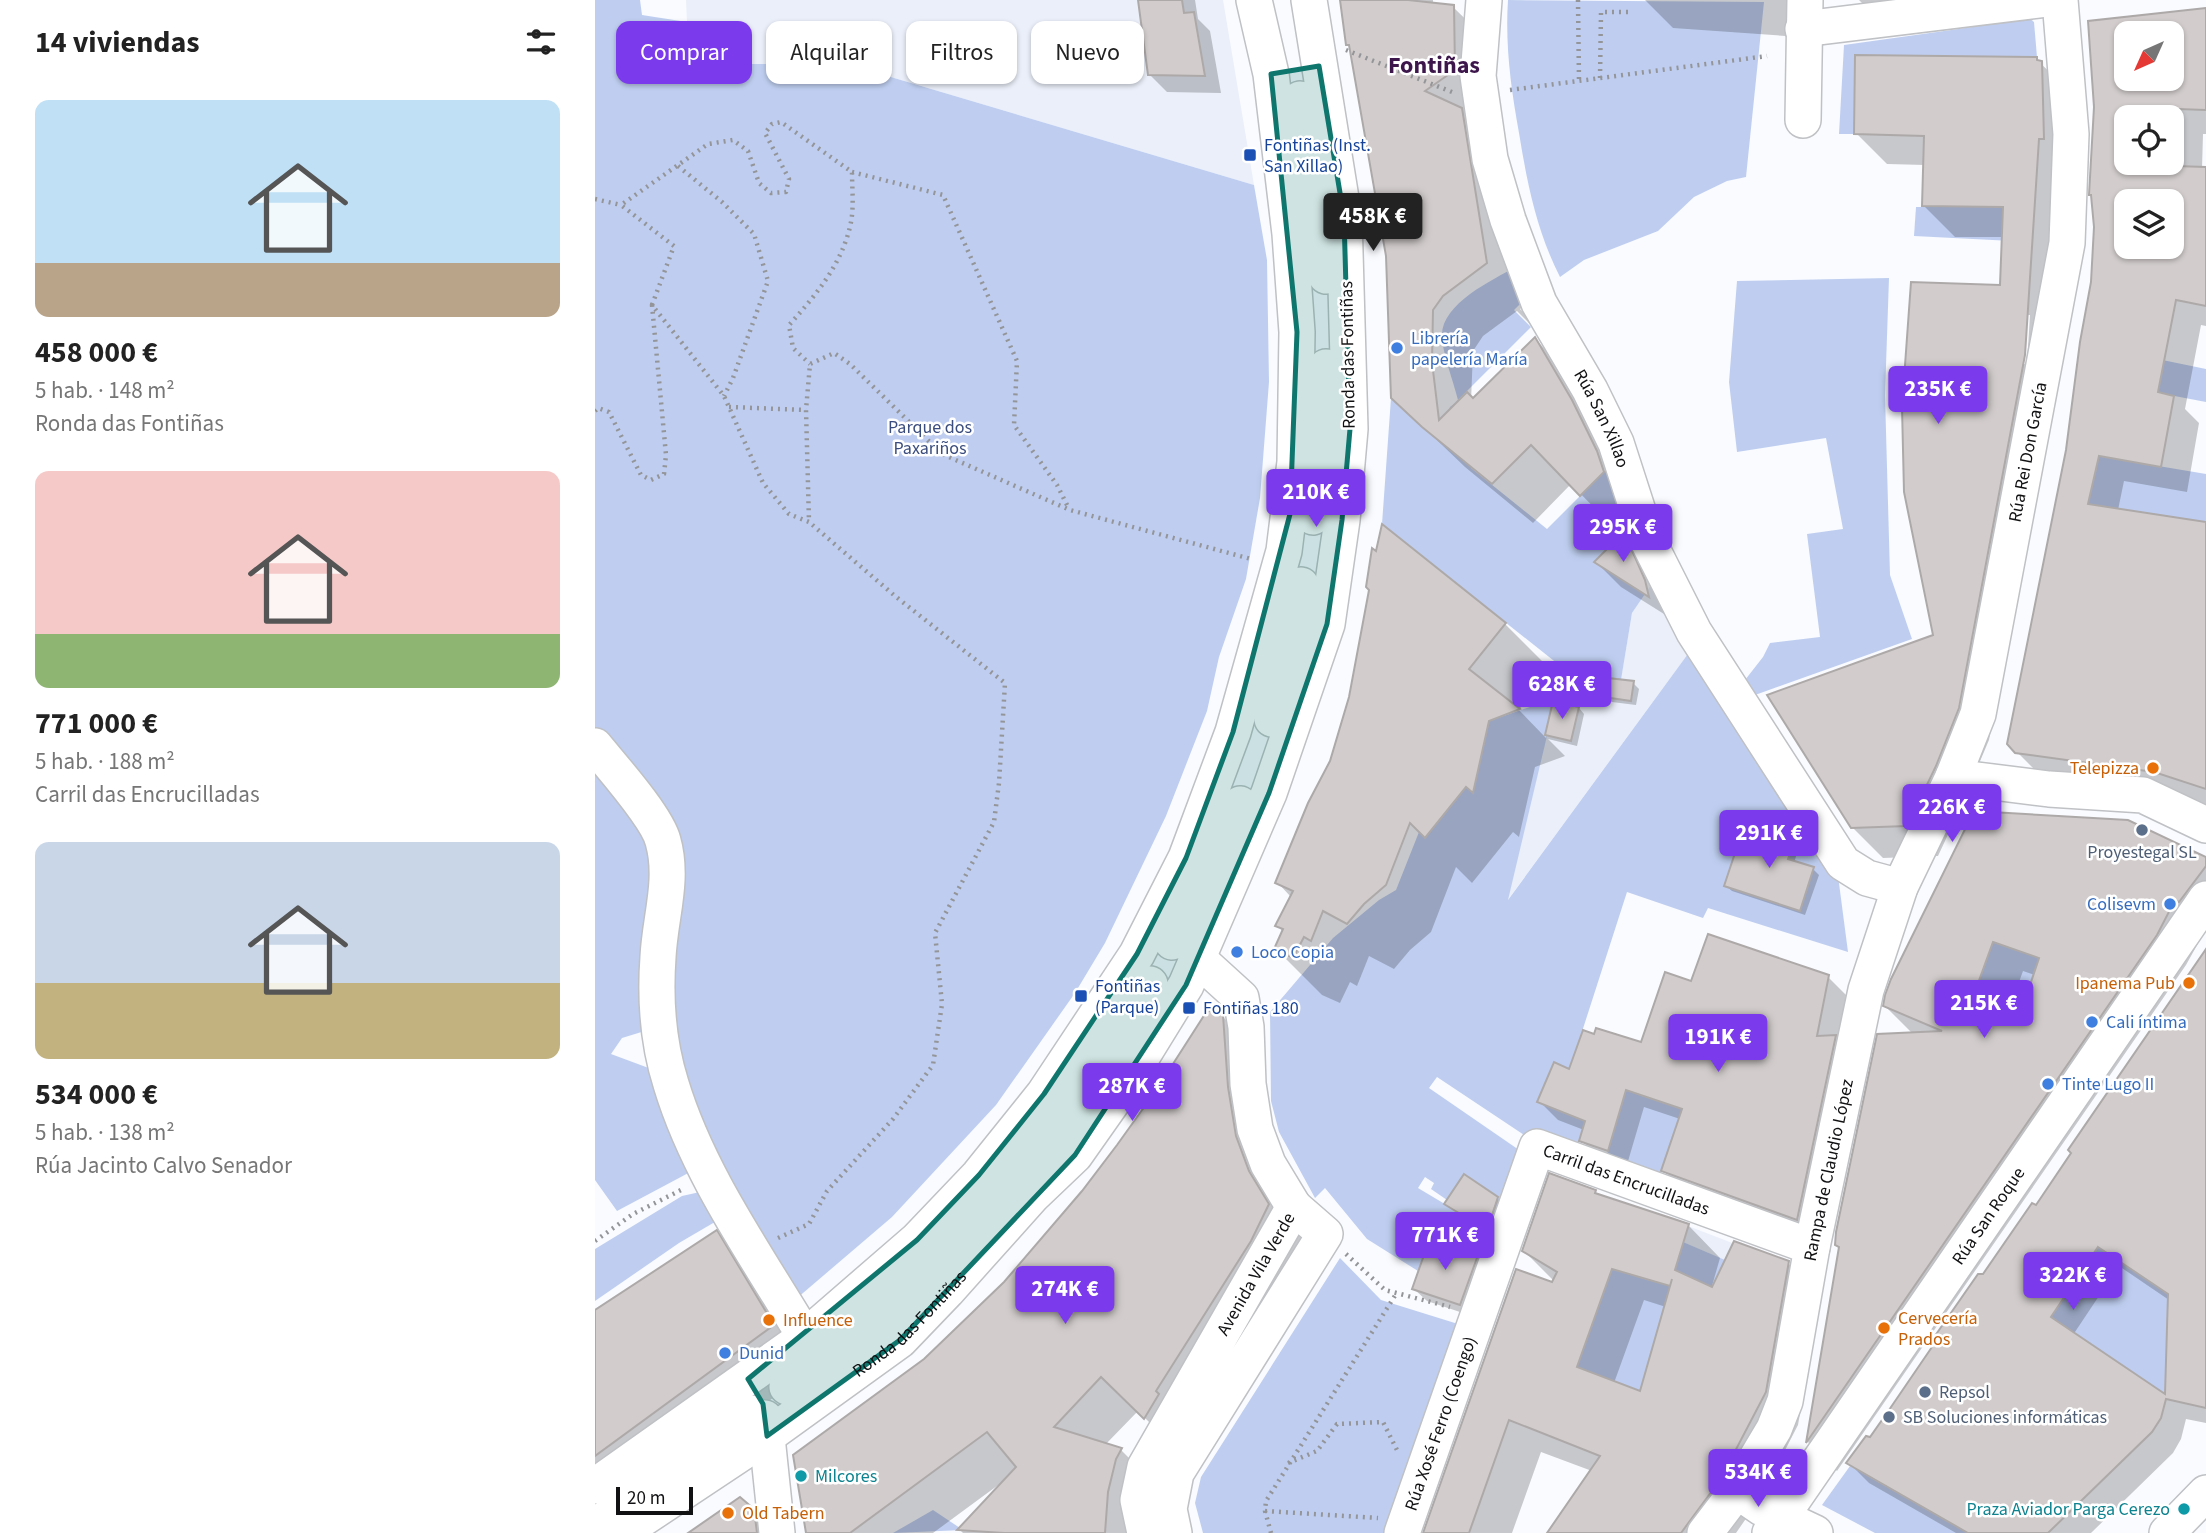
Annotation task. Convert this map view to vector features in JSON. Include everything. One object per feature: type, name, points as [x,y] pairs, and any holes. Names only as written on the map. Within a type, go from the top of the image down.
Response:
[{"type":"street","name":"Ronda das Fontiñas","points":[[621,1533],[755,1409],[805,1337],[917,1240],[979,1175],[1144,969],[1233,732],[1271,556],[1295,462],[1297,332],[1290,234],[1271,74],[1254,0]]},
{"type":"street","name":"Ronda das Fontiñas","points":[[595,1486],[899,1339],[947,1291],[1033,1196],[1075,1155],[1125,1084],[1269,793],[1327,624],[1350,429],[1344,217],[1331,57],[1309,0]]},
{"type":"street","name":"Rúa San Xillao","points":[[1483,0],[1478,76],[1490,159],[1508,220],[1539,303],[1590,390],[1616,443],[1647,539],[1694,632],[1843,863],[1867,878],[1900,887]]},
{"type":"street","points":[[1803,120],[1804,14],[2040,0]]},
{"type":"street","name":"Rúa Rei Don García","points":[[1900,887],[1954,777],[1978,714],[2067,243],[2071,134],[2060,0]]},
{"type":"street","points":[[1271,74],[1331,57]]},
{"type":"street","points":[[1300,99],[1326,268],[1326,409],[1319,488],[1313,517]]},
{"type":"street","points":[[1271,556],[1336,562]]},
{"type":"street","points":[[1185,961],[1276,706],[1295,630],[1301,585]]},
{"type":"street","points":[[595,746],[645,810],[663,838],[669,876],[658,956],[658,1026],[671,1084],[708,1176],[805,1337]]},
{"type":"street","points":[[1954,777],[2049,789],[2143,795],[2206,825]]},
{"type":"street","name":"Rampa de Claudio López","points":[[1705,1533],[1737,1491],[1774,1429],[1790,1382],[1812,1247],[1866,990],[1900,887]]},
{"type":"street","name":"Rúa San Roque","points":[[1775,1525],[2206,899]]},
{"type":"street","points":[[787,1387],[915,1286],[990,1208],[1056,1129],[1144,969],[1185,961],[1241,998],[1247,1027],[1248,1084],[1255,1129],[1269,1164],[1294,1208]]},
{"type":"street","name":"Carril das Encrucilladas","points":[[1478,1313],[1537,1147],[1812,1247]]},
{"type":"street","name":"Avenida Vila Verde","points":[[1145,1533],[1138,1500],[1145,1467],[1294,1208],[1325,1234],[1176,1473],[1169,1509],[1174,1533]]},
{"type":"street","name":"Rúa Xosé Ferro (Coengo)","points":[[1409,1514],[1478,1313]]},
{"type":"street","points":[[595,1526],[755,1409],[777,1533]]},
{"type":"street","points":[[1737,1491],[1775,1525],[1815,1533]]},
{"type":"street","points":[[2167,1533],[2206,1493]]},
{"type":"path","points":[[1578,0],[1579,81]]},
{"type":"path","points":[[1600,78],[1601,12],[1629,12]]},
{"type":"path","points":[[1505,91],[1767,56]]},
{"type":"path","points":[[1331,57],[1460,96]]},
{"type":"path","points":[[621,205],[708,144],[733,140],[747,151],[759,183],[771,193],[786,192],[789,179],[765,133],[772,124],[781,122],[852,172],[943,195],[1017,361],[1014,425],[1057,485],[1070,510]]},
{"type":"path","points":[[678,166],[722,202],[754,234],[768,281],[724,396]]},
{"type":"path","points":[[810,364],[793,348],[789,325],[834,269],[851,221],[852,172]]},
{"type":"path","points":[[595,199],[621,205],[674,246],[652,305],[666,455],[664,474],[651,480],[641,475],[609,412],[597,408],[595,411]]},
{"type":"path","points":[[652,305],[724,396],[763,483],[789,514],[809,522],[895,596],[1005,683],[994,822],[935,933],[942,1004],[933,1065],[893,1119],[827,1191],[809,1224],[751,1247]]},
{"type":"path","points":[[810,364],[834,353],[850,364],[942,454],[1070,510],[1271,556]]},
{"type":"path","points":[[809,522],[806,410],[810,364]]},
{"type":"path","points":[[729,407],[806,410]]},
{"type":"path","points":[[595,1241],[633,1214],[708,1176]]},
{"type":"path","points":[[1325,1234],[1385,1290],[1478,1313]]},
{"type":"path","points":[[1271,1533],[1265,1511],[1266,1501],[1396,1294]]},
{"type":"path","points":[[1265,1511],[1409,1514],[1383,1422],[1337,1424],[1317,1451],[1288,1463]]},
{"type":"highlighted area","points":[[1319,66],[1344,217],[1350,429],[1342,520],[1327,624],[1269,793],[1186,985],[1075,1155],[900,1340],[767,1436],[763,1404],[748,1379],[917,1240],[979,1175],[1044,1094],[1137,954],[1186,858],[1233,732],[1290,514],[1297,332],[1271,74]]},
{"type":"shaded area","points":[[686,0],[1223,0],[1254,185],[914,84],[1017,84],[1017,21],[906,21],[906,82],[892,77],[892,21],[766,21],[766,64],[752,64],[752,21],[687,21]]},
{"type":"shaded area","points":[[1660,572],[1693,647],[1507,901],[1553,701],[1599,677],[1621,679],[1632,613]]},
{"type":"shaded area","points":[[1688,1226],[1795,1267],[1791,1290],[1683,1242]]},
{"type":"green space","name":"Parque dos Paxariños","points":[[595,0],[640,0],[642,15],[681,21],[616,21],[616,84],[752,84],[752,64],[766,64],[766,84],[892,84],[892,77],[906,82],[906,84],[914,84],[1254,185],[1267,260],[1269,382],[1260,498],[1246,579],[1219,657],[1207,711],[1166,816],[1105,943],[1075,993],[996,1105],[892,1217],[796,1299],[730,1194],[667,1034],[671,834],[595,728]]},
{"type":"green space","points":[[1508,0],[1764,2],[1746,177],[1727,181],[1694,197],[1658,231],[1584,260],[1560,277],[1539,225],[1526,170],[1509,67]]},
{"type":"green space","points":[[2030,19],[2034,22],[2037,57],[1856,56],[1854,134],[1839,134],[1844,45]]},
{"type":"green space","points":[[2034,206],[2032,242],[1914,236],[1916,207]]},
{"type":"green space","points":[[1516,267],[1528,296],[1514,310],[1531,327],[1458,400],[1444,350],[1444,324],[1470,294]]},
{"type":"green space","points":[[1889,278],[1885,395],[1890,575],[1912,639],[1755,695],[1745,680],[1770,643],[1820,637],[1807,534],[1843,529],[1826,438],[1737,452],[1729,382],[1737,281]]},
{"type":"green space","points":[[2080,343],[2206,369],[2206,402],[2075,377]]},
{"type":"green space","points":[[1391,398],[1440,442],[1450,407],[1457,402],[1472,417],[1491,448],[1471,468],[1547,529],[1611,465],[1633,522],[1594,562],[1645,594],[1632,613],[1621,680],[1599,677],[1583,684],[1382,524]]},
{"type":"green space","points":[[2099,456],[2206,474],[2206,522],[2088,504]]},
{"type":"green space","points":[[1693,647],[1837,868],[1848,952],[1708,908],[1703,918],[1627,892],[1570,1069],[1553,1063],[1538,1102],[1597,1081],[1577,1149],[1527,1137],[1437,1077],[1429,1088],[1522,1152],[1489,1251],[1480,1249],[1483,1237],[1456,1228],[1449,1245],[1429,1239],[1418,1271],[1367,1239],[1325,1188],[1315,1198],[1279,1132],[1271,1101],[1270,1012],[1333,938],[1379,900],[1396,890],[1419,832],[1425,838],[1466,787],[1473,793],[1489,721],[1556,698],[1508,900]],"holes":[[[1464,1174],[1497,1196],[1485,1228],[1418,1188],[1425,1177],[1434,1183],[1431,1189],[1447,1200]]]},
{"type":"green space","points":[[595,755],[656,843],[648,1030],[622,1038],[611,1054],[654,1070],[694,1170],[617,1211],[595,1180]]},
{"type":"green space","points":[[1993,942],[2044,959],[2023,1006],[1972,988]]},
{"type":"green space","points":[[1626,1090],[1682,1109],[1659,1178],[1605,1161]]},
{"type":"green space","points":[[700,1192],[720,1219],[679,1243],[595,1301],[595,1249],[682,1196]]},
{"type":"green space","points":[[1683,1242],[1725,1260],[1712,1287],[1675,1270]]},
{"type":"green space","points":[[2091,1242],[2169,1295],[2165,1394],[2050,1317]]},
{"type":"green space","points":[[1616,1257],[1641,1278],[1670,1286],[1640,1391],[1577,1367]]},
{"type":"green space","points":[[1340,1258],[1381,1300],[1487,1333],[1415,1533],[1203,1533],[1195,1503],[1201,1477]]},
{"type":"green space","points":[[1850,1466],[1968,1533],[1875,1533],[1822,1505]]},
{"type":"green space","points":[[933,1510],[963,1530],[893,1533]]},
{"type":"building","points":[[1138,0],[1182,0],[1184,13],[1194,12],[1205,76],[1148,75],[1144,21],[1141,21]]},
{"type":"building","points":[[1340,0],[1408,0],[1454,5],[1455,70],[1425,91],[1462,108],[1487,263],[1443,296],[1433,310],[1432,362],[1439,420],[1467,392],[1473,398],[1535,337],[1572,400],[1597,451],[1604,472],[1580,496],[1531,445],[1492,484],[1391,398],[1386,256]]},
{"type":"building","points":[[2206,8],[2206,110],[2184,109],[2184,105],[2114,105],[2114,175],[2184,175],[2184,166],[2206,167],[2206,306],[2176,300],[2158,392],[2174,396],[2161,467],[2099,456],[2088,504],[2206,522],[2206,789],[2154,772],[2015,753],[2007,744],[2066,450],[2091,282],[2094,227],[2089,195],[2094,107],[2088,21]]},
{"type":"building","points":[[1855,55],[2037,57],[2037,60],[2042,61],[2044,139],[2039,139],[2025,355],[1959,708],[1936,766],[1907,826],[1851,828],[1767,695],[1933,635],[1904,492],[1902,407],[1911,282],[2000,285],[2003,207],[1922,206],[1924,136],[1854,134]]},
{"type":"building","points":[[1382,524],[1506,623],[1469,669],[1520,709],[1489,721],[1473,793],[1466,787],[1425,838],[1410,823],[1386,885],[1364,904],[1347,924],[1323,911],[1311,941],[1304,937],[1293,958],[1274,949],[1283,929],[1275,926],[1293,891],[1275,883],[1308,803],[1330,761],[1349,697],[1369,590],[1366,587],[1372,548],[1376,551]]},
{"type":"building","points":[[1624,532],[1645,580],[1649,597],[1594,562]]},
{"type":"building","points":[[1599,677],[1634,681],[1631,701],[1597,696]]},
{"type":"building","points":[[1553,701],[1579,707],[1571,741],[1545,735]]},
{"type":"building","points":[[1974,811],[2128,820],[2206,857],[2206,866],[2179,902],[2175,900],[2157,935],[1806,1443],[1839,1247],[1835,1245],[1836,1232],[1877,1034],[1942,1031],[1883,1006],[1891,979]],"holes":[[[1993,942],[2039,958],[2023,1006],[1976,989]]]},
{"type":"building","points":[[1744,826],[1794,843],[1788,859],[1814,867],[1800,911],[1724,886]]},
{"type":"building","points":[[1708,934],[1829,975],[1817,1036],[1836,1035],[1797,1220],[1661,1171],[1682,1109],[1626,1090],[1608,1151],[1579,1141],[1585,1121],[1537,1102],[1554,1062],[1569,1069],[1583,1030],[1594,1034],[1596,1028],[1641,1042],[1665,972],[1691,981]]},
{"type":"building","points":[[2206,949],[2206,1408],[2166,1399],[2161,1418],[2152,1432],[2048,1533],[1968,1533],[1846,1463],[1866,1436],[1870,1437],[1889,1410],[1932,1347],[1930,1343],[1978,1274],[1983,1274],[2032,1203],[2036,1205],[2071,1153],[2068,1150]],"holes":[[[2098,1247],[2168,1294],[2165,1394],[2051,1317]]]},
{"type":"building","points":[[1213,1008],[1223,1015],[1228,1087],[1236,1136],[1249,1171],[1269,1204],[1251,1241],[1156,1391],[1159,1394],[1144,1419],[1101,1377],[1054,1427],[1122,1448],[1116,1459],[1108,1492],[1105,1533],[957,1530],[1016,1467],[987,1432],[850,1533],[806,1533],[793,1455],[924,1359],[1004,1282],[1082,1191],[1155,1092],[1205,1014]]},
{"type":"building","points":[[1549,1173],[1596,1190],[1595,1193],[1689,1224],[1675,1270],[1712,1287],[1734,1241],[1789,1261],[1766,1392],[1720,1480],[1681,1533],[1547,1533],[1600,1456],[1509,1420],[1469,1533],[1423,1533],[1516,1269],[1552,1282],[1557,1272],[1522,1251]],"holes":[[[1612,1269],[1670,1286],[1640,1391],[1577,1367]]]},
{"type":"building","points":[[1464,1174],[1498,1197],[1487,1230],[1444,1204]]},
{"type":"building","points":[[717,1230],[774,1325],[595,1456],[595,1310]]},
{"type":"building","points":[[1430,1238],[1478,1255],[1460,1305],[1412,1289]]},
{"type":"building","points":[[740,1497],[754,1509],[757,1533],[688,1533]]},
{"type":"place","name":"Fontiñas (Inst. San Xillao)","points":[[1250,155]]},
{"type":"place","name":"Librería papelería María","points":[[1397,348]]},
{"type":"place","name":"Telepizza","points":[[2153,768]]},
{"type":"place","name":"Proyestegal SL","points":[[2142,830]]},
{"type":"place","name":"Colisevm","points":[[2170,904]]},
{"type":"place","name":"Loco Copia","points":[[1237,952]]},
{"type":"place","name":"Ipanema Pub","points":[[2189,983]]},
{"type":"place","name":"Fontiñas (Parque)","points":[[1081,996]]},
{"type":"place","name":"Fontiñas 180","points":[[1189,1008]]},
{"type":"place","name":"Cali íntima","points":[[2092,1022]]},
{"type":"place","name":"Tinte Lugo II","points":[[2048,1084]]},
{"type":"place","name":"Influence","points":[[769,1320]]},
{"type":"place","name":"Cervecería Prados","points":[[1884,1328]]},
{"type":"place","name":"Dunid","points":[[725,1353]]},
{"type":"place","name":"Repsol","points":[[1925,1392]]},
{"type":"place","name":"SB Soluciones informáticas","points":[[1889,1417]]},
{"type":"place","name":"Milcores","points":[[801,1476]]},
{"type":"place","name":"Praza Aviador Parga Cerezo","points":[[2184,1509]]},
{"type":"place","name":"Old Tabern","points":[[728,1513]]},
{"type":"district","name":"Fontiñas","points":[[1434,65]]}]
